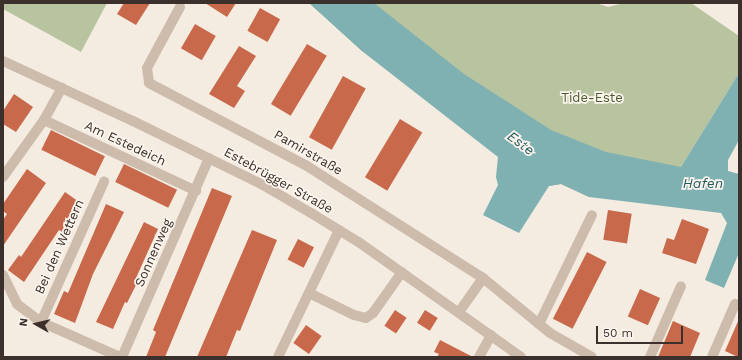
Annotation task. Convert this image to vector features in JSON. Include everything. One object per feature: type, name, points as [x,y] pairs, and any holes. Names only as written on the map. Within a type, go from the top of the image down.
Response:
[{"type":"street","name":"Pamirstraße","points":[[180,7],[147,68],[149,83],[307,166],[483,278]]},
{"type":"street","name":"Estebrügger Straße","points":[[3,61],[263,185],[339,230],[402,272],[520,357]]},
{"type":"street","points":[[3,177],[44,120],[62,88]]},
{"type":"street","name":"Am Estedeich","points":[[44,120],[196,191]]},
{"type":"street","name":"Sonnenweg","points":[[121,357],[196,191],[209,158]]},
{"type":"street","name":"Bei den Wettern","points":[[41,322],[104,182]]},
{"type":"street","points":[[539,324],[592,215]]},
{"type":"street","points":[[278,357],[339,230]]},
{"type":"street","points":[[309,294],[354,316],[366,318],[373,314],[402,272]]},
{"type":"street","points":[[3,275],[17,304],[41,322],[121,357]]},
{"type":"street","points":[[459,312],[483,278],[550,333],[592,357]]},
{"type":"street","points":[[650,357],[681,286]]},
{"type":"street","points":[[712,357],[735,304]]},
{"type":"street","points":[[479,357],[491,335]]},
{"type":"green space","points":[[3,3],[107,3],[81,52],[3,9]]},
{"type":"green space","name":"Tide-Este","points":[[309,3],[596,3],[608,7],[624,3],[691,3],[739,36],[739,73],[681,167],[589,197],[561,184],[549,186],[362,51]]},
{"type":"water","points":[[309,3],[374,3],[464,74],[551,130],[606,152],[681,167],[739,73],[739,140],[728,160],[728,171],[739,174],[739,253],[724,288],[705,280],[727,223],[721,213],[589,197],[561,184],[549,186],[519,233],[483,215],[498,185],[496,177],[498,157],[362,51]]},
{"type":"building","points":[[124,3],[150,3],[136,25],[117,14]]},
{"type":"building","points":[[205,3],[236,3],[227,17]]},
{"type":"building","points":[[260,8],[280,19],[268,42],[247,31]]},
{"type":"building","points":[[195,24],[216,36],[202,60],[181,48]]},
{"type":"building","points":[[307,44],[327,56],[291,116],[271,104]]},
{"type":"building","points":[[239,46],[256,56],[237,86],[245,91],[234,108],[209,94]]},
{"type":"building","points":[[343,76],[366,89],[332,150],[309,137]]},
{"type":"building","points":[[14,94],[33,107],[16,132],[3,124],[3,111]]},
{"type":"building","points":[[400,119],[422,132],[387,191],[365,177]]},
{"type":"building","points":[[51,130],[105,156],[95,176],[41,150]]},
{"type":"building","points":[[124,164],[177,190],[168,208],[115,182]]},
{"type":"building","points":[[27,169],[46,183],[3,246],[3,220],[7,214],[3,211],[3,204]]},
{"type":"building","points":[[212,188],[232,196],[165,357],[146,357],[156,332],[153,330]]},
{"type":"building","points":[[65,192],[82,204],[62,232],[59,230],[24,282],[8,270],[19,255],[21,257]]},
{"type":"building","points":[[106,204],[124,212],[93,274],[75,323],[54,314],[64,291],[68,293]]},
{"type":"building","points":[[608,210],[632,214],[627,243],[603,240]]},
{"type":"building","points":[[682,219],[709,229],[696,264],[662,253],[667,238],[674,240]]},
{"type":"building","points":[[144,222],[158,229],[136,278],[139,279],[127,303],[125,302],[113,329],[96,322]]},
{"type":"building","points":[[252,230],[277,240],[240,331],[237,330],[226,357],[197,357]]},
{"type":"building","points":[[298,239],[314,247],[304,268],[288,259]]},
{"type":"building","points":[[587,252],[607,262],[573,329],[553,319]]},
{"type":"building","points":[[640,289],[660,298],[648,325],[628,316]]},
{"type":"building","points":[[395,310],[407,318],[396,334],[384,326]]},
{"type":"building","points":[[425,310],[438,318],[430,331],[417,323]]},
{"type":"building","points":[[739,319],[739,357],[738,357],[725,351]]},
{"type":"building","points":[[673,321],[700,333],[690,357],[658,357]]},
{"type":"building","points":[[306,325],[322,336],[309,354],[293,343]]},
{"type":"building","points":[[440,340],[473,357],[437,357],[439,354],[434,352]]},
{"type":"water label","name":"Este","points":[[521,143]]},
{"type":"water label","name":"Hafen","points":[[703,183]]}]
